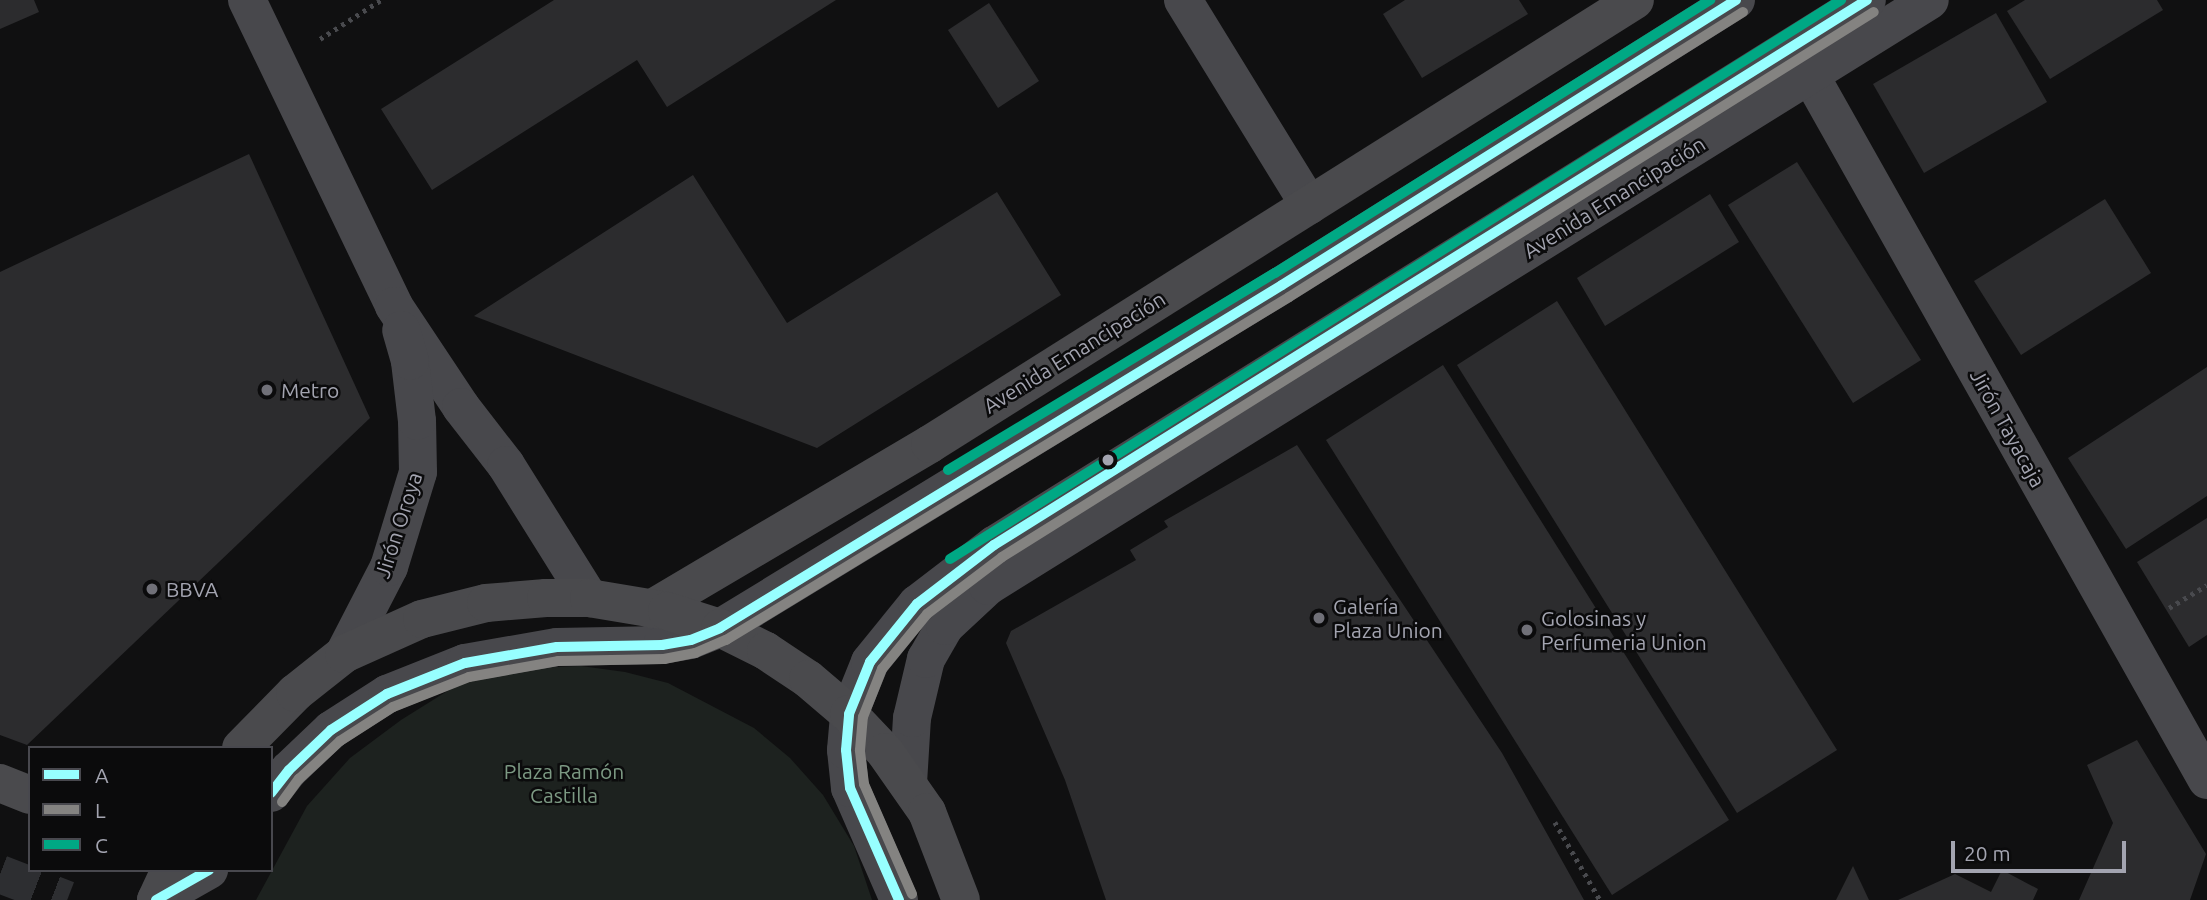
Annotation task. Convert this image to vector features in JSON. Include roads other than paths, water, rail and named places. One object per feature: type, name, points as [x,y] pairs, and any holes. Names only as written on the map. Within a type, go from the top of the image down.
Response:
[{"type":"main road","name":"Avenida Emancipación","points":[[652,609],[930,444],[1635,0]]},
{"type":"main road","points":[[242,746],[295,694],[344,654],[422,619],[486,603],[546,598],[589,598],[652,609],[720,628],[766,651],[808,679],[849,714],[885,752],[927,812],[961,900]]},
{"type":"main road","points":[[0,783],[28,794]]},
{"type":"main road","points":[[156,900],[169,872]]},
{"type":"street","name":"Jirón Oroya","points":[[247,0],[394,306],[461,407],[506,465],[589,598]]},
{"type":"street","points":[[1183,0],[1309,205]]},
{"type":"street","points":[[273,790],[289,770],[331,730],[387,694],[465,663],[557,647],[662,645],[691,640],[720,628],[1282,285],[1736,0]]},
{"type":"street","points":[[899,900],[850,788],[846,750],[849,714],[870,662],[917,604],[957,570],[1867,0]]},
{"type":"street","name":"Avenida Emancipación","points":[[908,783],[912,718],[926,659],[946,626],[979,593],[1930,0]]},
{"type":"street","name":"Jirón Tayacaja","points":[[1810,75],[2207,780]]},
{"type":"street","name":"Jirón Oroya","points":[[344,654],[388,567],[418,472],[417,421],[410,361],[394,306]]},
{"type":"street","points":[[156,900],[205,872]]},
{"type":"tunnel","points":[[0,874],[67,900]]},
{"type":"place","name":"Metro","points":[[267,390]]},
{"type":"place","name":"BBVA","points":[[152,589]]},
{"type":"place","name":"Galería Plaza Union","points":[[1319,618]]},
{"type":"place","name":"Golosinas y Perfumeria Union","points":[[1527,630]]},
{"type":"park label","name":"Plaza Ramón Castilla","points":[[564,783]]}]
